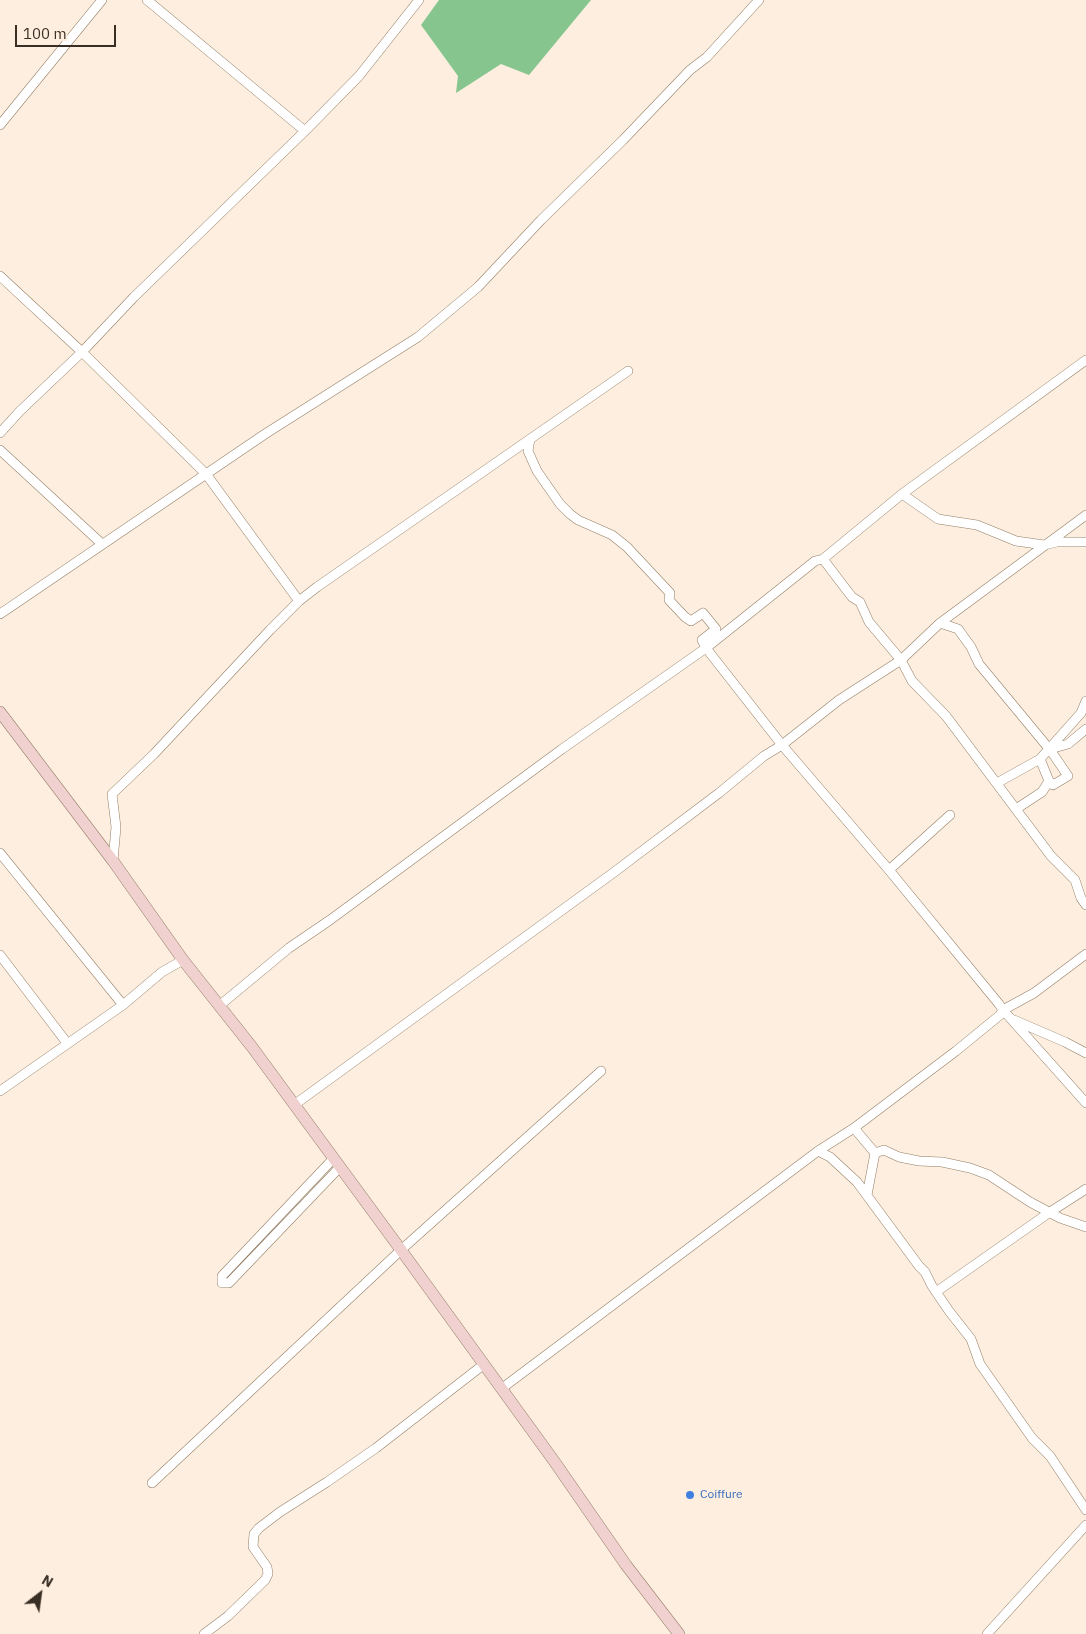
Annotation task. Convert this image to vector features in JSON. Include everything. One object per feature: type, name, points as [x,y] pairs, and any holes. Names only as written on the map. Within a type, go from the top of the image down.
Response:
[{"type":"street","points":[[0,125],[102,0]]},
{"type":"street","points":[[147,0],[305,131]]},
{"type":"street","points":[[0,433],[359,76],[418,0]]},
{"type":"street","points":[[0,614],[265,434],[418,337],[478,287],[540,220],[623,140],[690,70],[706,58],[759,0]]},
{"type":"street","points":[[0,276],[82,352],[206,474],[300,602]]},
{"type":"street","points":[[219,1006],[289,948],[330,920],[554,754],[706,648],[815,561],[823,559],[902,494],[1086,360]]},
{"type":"street","points":[[113,861],[116,827],[112,794],[154,754],[270,630],[316,587],[628,371]]},
{"type":"street","points":[[530,439],[528,451],[537,470],[560,504],[578,520],[612,534],[627,547],[670,593],[669,600],[685,617],[691,621],[703,613],[716,629],[702,640],[706,648],[782,745],[889,870],[1003,1010],[1086,1103]]},
{"type":"street","points":[[0,450],[102,544]]},
{"type":"street","points":[[902,494],[938,519],[977,525],[1016,541],[1044,546],[1057,542],[1086,542]]},
{"type":"street","points":[[294,1105],[613,873],[839,700],[901,660],[940,623],[1086,515]]},
{"type":"street","points":[[823,559],[844,588],[852,597],[860,602],[870,622],[901,660],[912,681],[946,716],[1051,856],[1075,880],[1081,898],[1086,905]]},
{"type":"street","points":[[940,623],[958,628],[980,664],[1050,749],[1068,776],[1053,785],[1049,781],[1040,759]]},
{"type":"street","points":[[997,783],[1040,759],[1081,713],[1086,701]]},
{"type":"street","points":[[0,712],[113,861],[183,960],[252,1047],[554,1461],[626,1565],[679,1634]]},
{"type":"street","points":[[1050,749],[1068,744],[1086,729]]},
{"type":"street","points":[[1016,809],[1042,792],[1049,781]]},
{"type":"street","points":[[889,870],[950,815]]},
{"type":"street","points":[[0,853],[123,1005]]},
{"type":"street","points":[[501,1389],[818,1151],[854,1128],[1000,1015],[1003,1010],[1034,993],[1086,954]]},
{"type":"street","points":[[0,955],[67,1044]]},
{"type":"street","points":[[0,1091],[123,1005],[162,972],[183,960]]},
{"type":"street","points":[[1011,1019],[1086,1053]]},
{"type":"street","points":[[152,1483],[401,1250],[601,1071]]},
{"type":"street","points":[[854,1128],[875,1153]]},
{"type":"street","points":[[875,1153],[884,1150],[912,1159],[942,1162],[970,1168],[989,1175],[1030,1202],[1060,1218],[1086,1227]]},
{"type":"street","points":[[818,1151],[830,1157],[857,1182],[925,1272],[936,1292],[971,1339],[980,1364],[1032,1438],[1050,1456],[1086,1510]]},
{"type":"street","points":[[867,1196],[875,1153]]},
{"type":"street","points":[[336,1163],[229,1283],[222,1282],[222,1276],[336,1163]]},
{"type":"street","points":[[936,1292],[1086,1189]]},
{"type":"street","points":[[204,1634],[228,1616],[265,1580],[268,1574],[267,1567],[253,1547],[254,1534],[259,1528],[376,1448],[483,1364]]},
{"type":"street","points":[[987,1634],[1086,1525]]},
{"type":"green space","points":[[439,0],[591,0],[529,75],[501,64],[456,93],[458,76],[421,25]]},
{"type":"place","name":"Coiffure","points":[[690,1495]]}]
